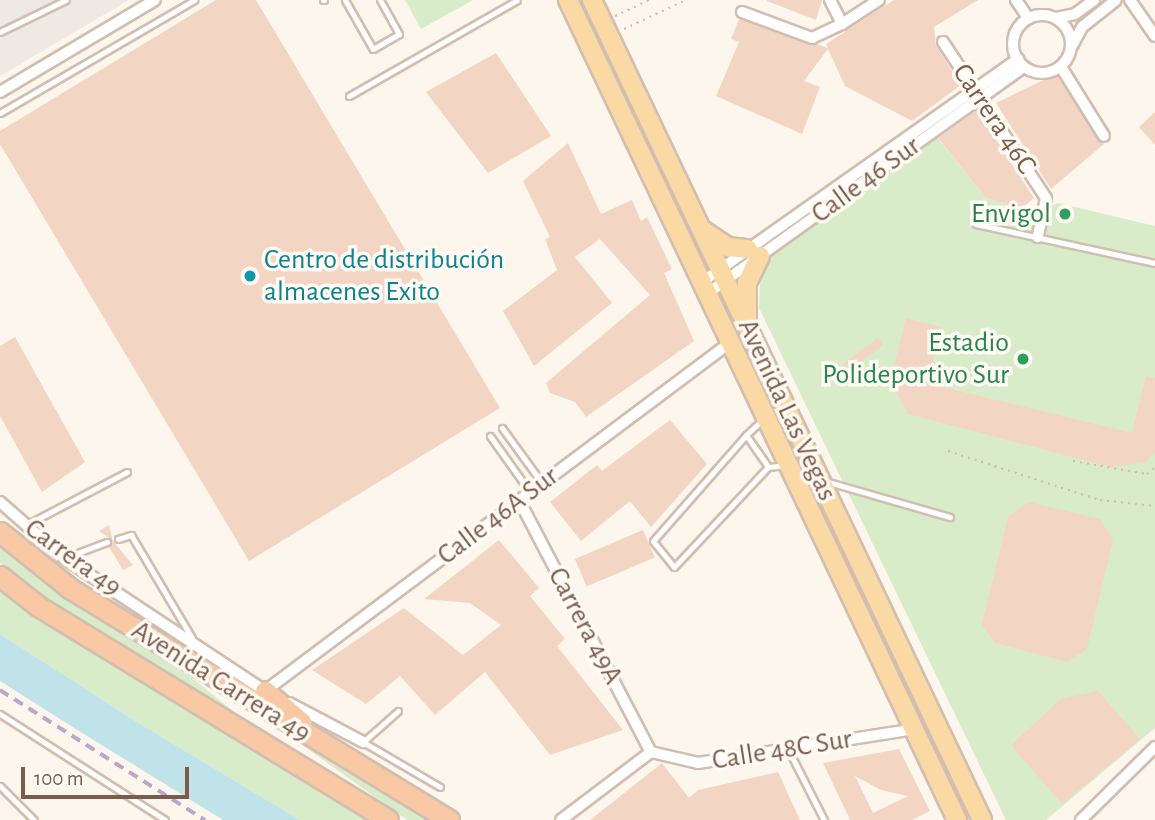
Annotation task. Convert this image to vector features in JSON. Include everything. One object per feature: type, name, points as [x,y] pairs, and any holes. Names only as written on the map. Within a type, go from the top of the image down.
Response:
[{"type":"highway","name":"Avenida Carrera 49","points":[[0,532],[71,589],[210,678],[449,820]]},
{"type":"highway","name":"Avenida Carrera 49","points":[[0,576],[38,607],[388,820]]},
{"type":"highway","points":[[210,678],[307,770]]},
{"type":"highway","points":[[265,691],[337,752]]},
{"type":"main road","name":"Avenida Las Vegas","points":[[592,0],[982,820]]},
{"type":"main road","name":"Avenida Las Vegas","points":[[567,3],[705,287],[955,819]]},
{"type":"main road","points":[[702,229],[719,243],[754,252],[746,291],[748,328]]},
{"type":"street","points":[[0,92],[155,0]]},
{"type":"street","points":[[830,0],[842,24]]},
{"type":"street","points":[[742,12],[812,38],[842,24],[879,0]]},
{"type":"street","points":[[1016,0],[1028,18]]},
{"type":"street","points":[[1028,18],[1056,18],[1075,14],[1094,0]]},
{"type":"street","points":[[1028,18],[1014,37],[1021,63],[1038,73],[1061,67],[1082,27],[1116,0]]},
{"type":"street","points":[[1130,0],[1155,36]]},
{"type":"street","points":[[1056,18],[1066,27],[1072,47]]},
{"type":"street","name":"Carrera 46C","points":[[943,42],[1046,198],[1038,237]]},
{"type":"street","name":"Calle 46 Sur","points":[[705,287],[1021,63]]},
{"type":"street","points":[[1061,67],[1104,136]]},
{"type":"street","name":"Calle 46A Sur","points":[[265,691],[731,342]]},
{"type":"street","name":"Carrera 49A","points":[[519,500],[651,752]]},
{"type":"street","name":"Carrera 49","points":[[0,502],[64,558],[192,638],[265,691],[363,742]]},
{"type":"street","name":"Calle 48C Sur","points":[[651,752],[698,763],[914,729]]},
{"type":"street","points":[[1081,820],[1155,747]]},
{"type":"street","points":[[561,820],[651,752]]},
{"type":"lane","points":[[0,32],[65,0]]},
{"type":"lane","points":[[0,113],[194,0]]},
{"type":"lane","points":[[345,0],[373,49],[399,34],[380,0]]},
{"type":"lane","points":[[349,96],[517,0]]},
{"type":"lane","points":[[976,224],[1155,263]]},
{"type":"lane","points":[[766,416],[653,541],[674,567],[768,467],[789,464]]},
{"type":"lane","points":[[502,428],[542,483]]},
{"type":"lane","points":[[746,435],[768,467]]},
{"type":"lane","points":[[490,436],[530,492]]},
{"type":"lane","points":[[26,525],[127,472]]},
{"type":"lane","points":[[820,480],[950,517]]},
{"type":"lane","points":[[118,539],[131,535],[192,638]]},
{"type":"lane","points":[[64,558],[107,542]]},
{"type":"lane","points":[[398,711],[363,742],[440,787]]},
{"type":"lane","points":[[0,714],[165,820]]},
{"type":"lane","points":[[788,749],[824,820]]},
{"type":"lane","points":[[0,786],[34,820]]},
{"type":"path","points":[[614,16],[650,0]]},
{"type":"path","points":[[620,31],[686,0]]},
{"type":"path","points":[[947,451],[1100,500],[1154,508]]},
{"type":"path","points":[[1073,461],[1147,474],[1155,467]]},
{"type":"shaded area","points":[[0,0],[129,0],[0,76]]},
{"type":"green space","points":[[405,0],[473,0],[421,29]]},
{"type":"green space","points":[[936,136],[986,198],[1037,212],[1058,203],[1155,226],[1155,728],[1046,820],[1006,820],[759,308],[760,281],[773,254]]},
{"type":"green space","points":[[0,544],[62,593],[179,667],[262,735],[39,595],[0,563]]},
{"type":"green space","points":[[0,592],[263,757],[369,820],[300,820],[137,722],[0,634]]},
{"type":"green space","points":[[291,737],[397,802],[427,820],[407,820]]},
{"type":"water","points":[[0,634],[137,722],[300,820],[223,820],[79,731],[0,681]]},
{"type":"building","name":"Centro de distribución almacenes Exito","points":[[216,0],[256,0],[500,408],[249,561],[0,144],[0,131]]},
{"type":"building","points":[[767,0],[822,0],[816,20],[767,1]]},
{"type":"building","points":[[894,0],[978,0],[934,27],[936,46],[961,85],[912,121],[845,86],[828,49],[804,81],[820,87],[802,134],[716,96],[739,42],[731,39],[739,19],[828,48],[826,44]]},
{"type":"building","points":[[496,53],[551,136],[488,173],[426,92]]},
{"type":"building","points":[[1056,74],[1104,144],[1051,189],[996,103]]},
{"type":"building","points":[[977,110],[1034,198],[1022,208],[986,198],[938,138]]},
{"type":"building","points":[[1155,112],[1155,145],[1139,127]]},
{"type":"building","points":[[568,143],[601,214],[632,200],[641,221],[647,217],[672,269],[664,273],[694,341],[586,417],[575,402],[550,393],[546,383],[650,295],[600,239],[575,257],[612,303],[534,366],[503,311],[557,270],[545,239],[550,237],[523,181]]},
{"type":"building","points":[[906,318],[942,327],[929,375],[934,385],[1132,433],[1146,376],[1155,378],[1155,453],[1144,463],[1110,467],[908,414],[890,382]]},
{"type":"building","points":[[15,337],[85,462],[42,492],[0,416],[0,346]]},
{"type":"building","points":[[878,338],[883,345],[848,371],[842,364]]},
{"type":"building","points":[[670,420],[707,464],[651,527],[630,501],[581,541],[550,502],[597,465],[602,471]]},
{"type":"building","points":[[1029,502],[1100,519],[1113,540],[1087,649],[1067,662],[995,643],[982,624],[1008,517]]},
{"type":"building","points":[[109,525],[113,541],[133,565],[123,570],[109,547],[112,540],[99,531]]},
{"type":"building","points":[[643,530],[655,558],[587,587],[575,559]]},
{"type":"building","points":[[499,540],[539,588],[530,596],[565,639],[557,646],[623,730],[550,755],[485,672],[435,715],[400,676],[366,704],[312,670],[404,608],[463,655],[501,625],[470,603],[424,599]]},
{"type":"building","points":[[1098,691],[1140,739],[1062,804],[1011,745],[1061,699]]},
{"type":"building","points":[[899,749],[930,811],[912,820],[850,820],[823,763]],"holes":[[[855,776],[881,790],[908,796],[873,813]]]},
{"type":"building","points":[[662,763],[689,798],[698,790],[778,772],[800,820],[590,820]]},
{"type":"railway","points":[[0,690],[205,820]]},
{"type":"place","name":"Envigol","points":[[1065,214]]},
{"type":"place","name":"Centro de distribución almacenes Exito","points":[[250,276]]},
{"type":"place","name":"Estadio Polideportivo Sur","points":[[1023,359]]}]
